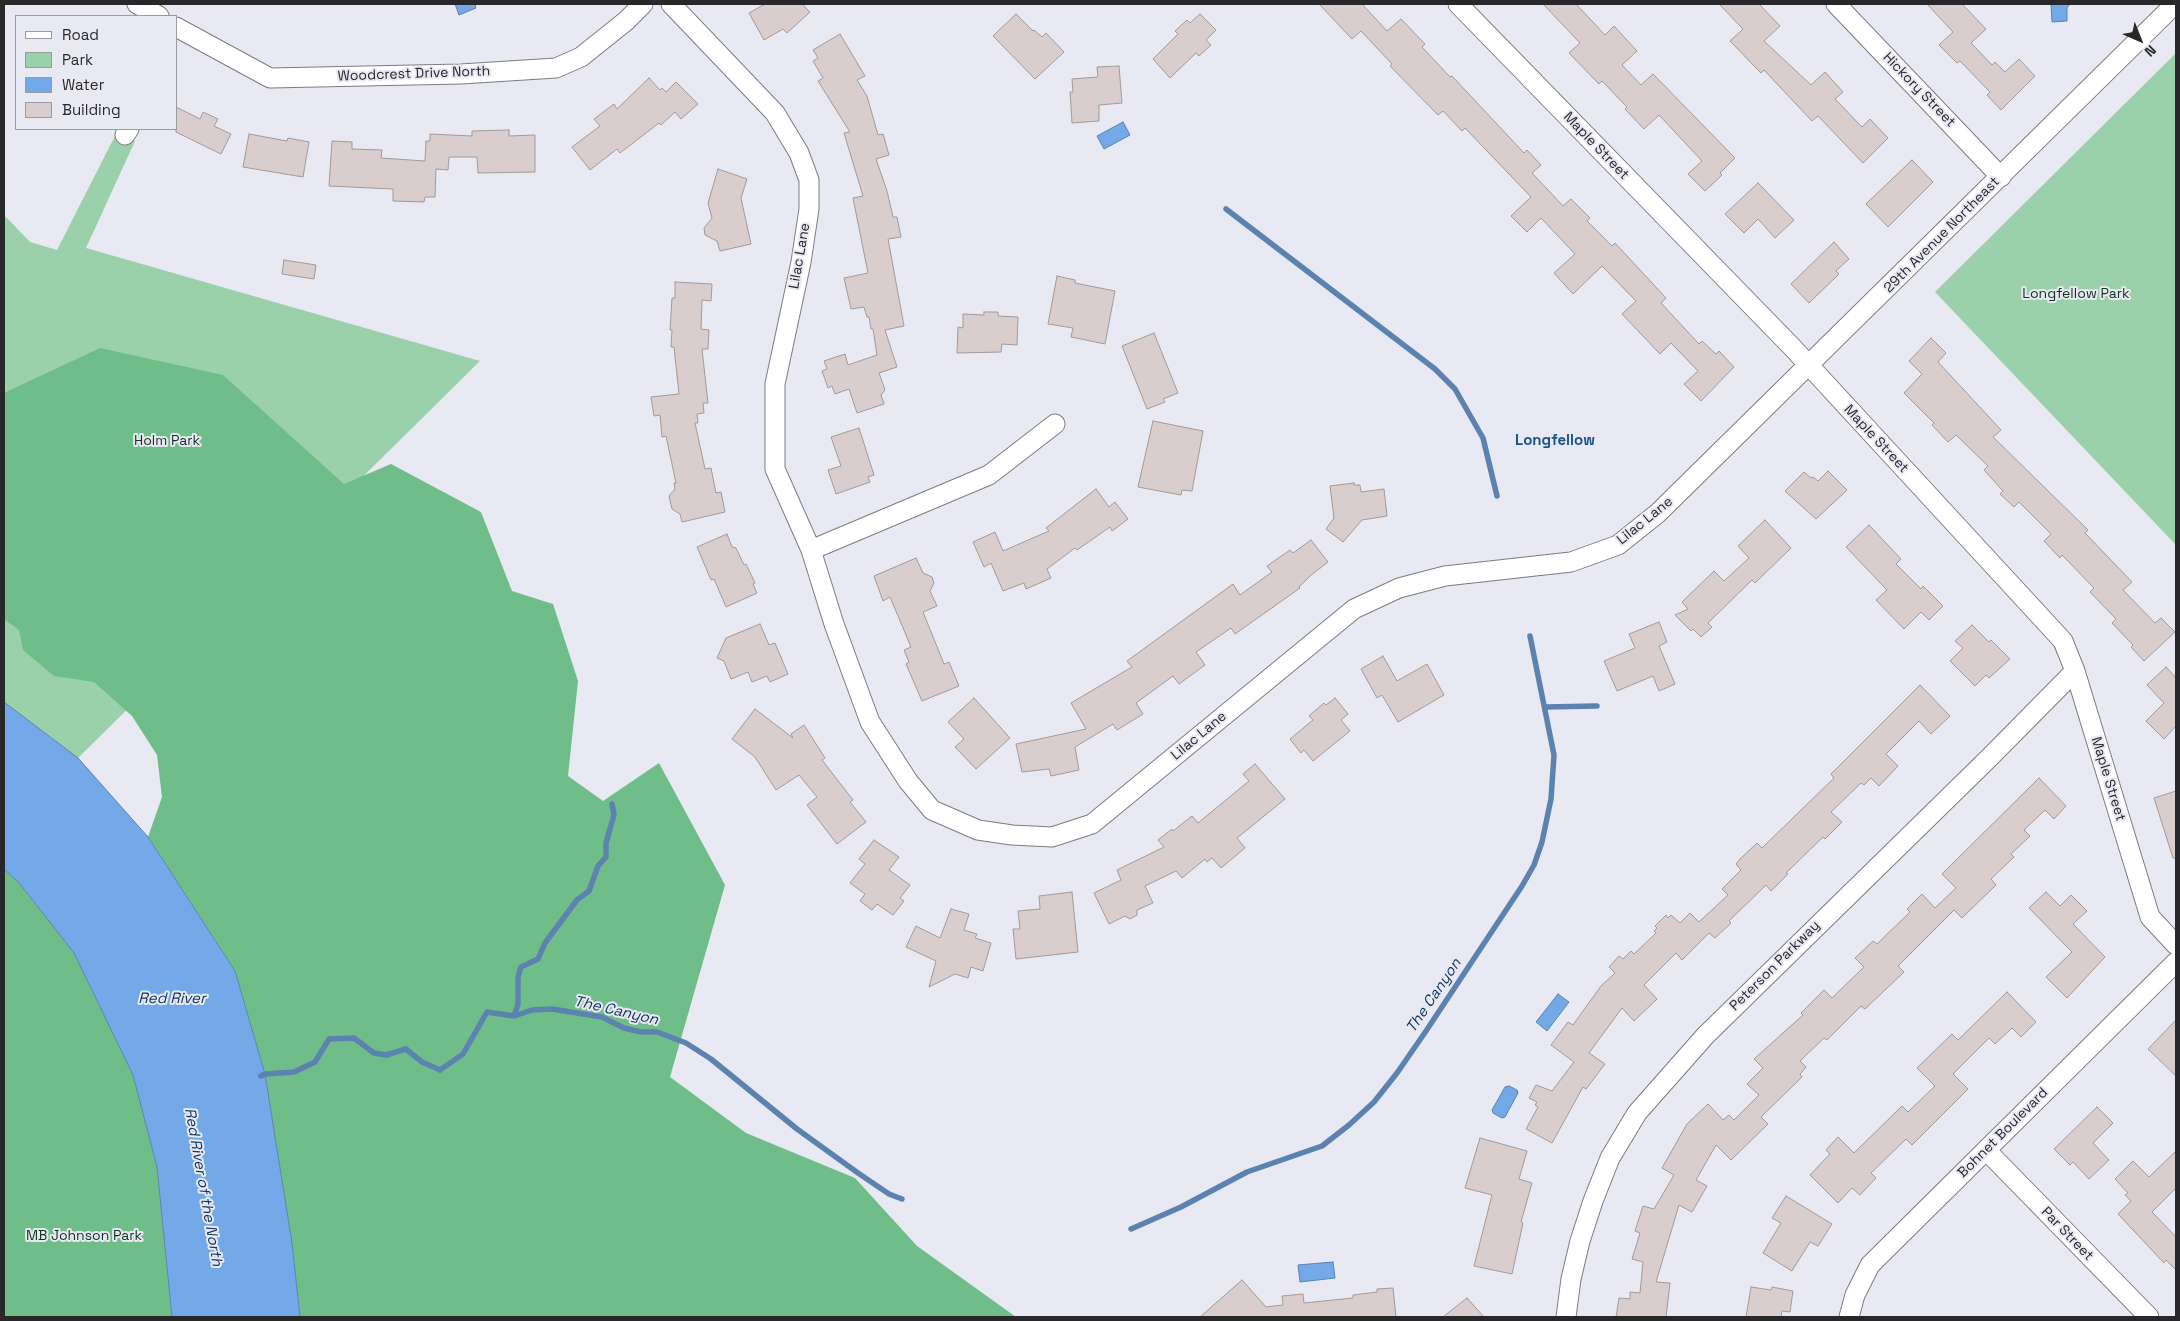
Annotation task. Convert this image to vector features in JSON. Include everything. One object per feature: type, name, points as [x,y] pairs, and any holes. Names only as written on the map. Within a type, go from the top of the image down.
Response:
[{"type":"street","points":[[137,4],[156,15]]},
{"type":"street","name":"Woodcrest Drive North","points":[[178,32],[270,78],[470,73],[556,68],[581,57],[626,21],[643,4]]},
{"type":"street","name":"Lilac Lane","points":[[671,4],[775,113],[799,153],[809,180],[809,209],[801,262],[775,384],[775,469],[811,550],[834,624],[870,722],[908,781],[932,810],[978,830],[1012,835],[1052,837],[1092,824],[1354,608],[1399,588],[1445,576],[1571,562],[1618,545],[1658,513],[1708,464]]},
{"type":"street","name":"Maple Street","points":[[1458,4],[1809,366],[2062,641],[2075,671],[2150,917],[2176,946]]},
{"type":"street","name":"Hickory Street","points":[[1836,4],[2001,177]]},
{"type":"street","name":"29th Avenue Northeast","points":[[1708,464],[2175,4]]},
{"type":"street","points":[[811,550],[989,474],[1054,424]]},
{"type":"street","name":"Peterson Parkway","points":[[1566,1317],[1571,1279],[1593,1201],[1610,1158],[1636,1113],[1705,1036],[1989,758],[2075,671]]},
{"type":"street","name":"Bohnet Boulevard","points":[[1849,1317],[1855,1295],[1870,1265],[2176,962]]},
{"type":"street","name":"Par Street","points":[[1986,1150],[2149,1317]]},
{"type":"green space","name":"Longfellow Park","points":[[2176,53],[2176,545],[1935,292]]},
{"type":"green space","name":"Holm Park","points":[[117,132],[135,141],[86,248],[480,361],[78,758],[4,702],[4,215],[30,242],[57,250]]},
{"type":"green space","points":[[100,348],[223,375],[344,484],[391,464],[481,512],[512,591],[553,604],[578,681],[568,776],[603,801],[659,763],[725,885],[670,1077],[746,1133],[855,1178],[917,1246],[1016,1317],[300,1317],[292,1243],[265,1074],[235,971],[148,837],[162,797],[157,755],[132,716],[94,682],[54,676],[23,650],[19,630],[4,619],[4,393]]},
{"type":"green space","name":"MB Johnson Park","points":[[4,869],[20,884],[74,953],[133,1075],[157,1167],[172,1317],[4,1317]]},
{"type":"water","points":[[455,4],[475,4],[476,8],[459,15]]},
{"type":"water","points":[[2051,4],[2070,4],[2067,8],[2067,21],[2052,22]]},
{"type":"water","points":[[1123,122],[1130,135],[1104,149],[1097,136]]},
{"type":"water","name":"Red River","points":[[4,702],[78,758],[148,837],[235,971],[265,1074],[292,1243],[300,1317],[172,1317],[157,1167],[133,1075],[74,953],[20,884],[4,869]]},
{"type":"water","points":[[1558,994],[1569,1002],[1547,1031],[1536,1022]]},
{"type":"water","points":[[1509,1086],[1517,1090],[1518,1093],[1505,1117],[1502,1118],[1493,1113],[1492,1110],[1505,1087]]},
{"type":"water","points":[[1333,1262],[1335,1278],[1300,1282],[1298,1265]]},
{"type":"building","points":[[765,4],[802,4],[810,12],[787,33],[783,29],[764,40],[749,13]]},
{"type":"building","points":[[1319,4],[1362,4],[1387,31],[1401,19],[1425,44],[1422,47],[1450,77],[1452,76],[1524,153],[1527,150],[1541,165],[1532,173],[1563,206],[1571,199],[1590,218],[1587,221],[1612,246],[1615,243],[1666,298],[1661,303],[1699,344],[1702,341],[1716,354],[1719,351],[1734,367],[1701,401],[1684,384],[1698,371],[1671,343],[1660,354],[1622,314],[1636,301],[1602,266],[1573,294],[1554,273],[1575,254],[1541,218],[1527,232],[1511,216],[1531,197],[1465,128],[1462,131],[1443,111],[1438,115],[1390,66],[1392,64],[1361,31],[1352,39]]},
{"type":"building","points":[[1543,4],[1576,4],[1605,35],[1614,26],[1637,51],[1622,65],[1641,85],[1653,74],[1735,158],[1720,173],[1722,175],[1705,191],[1688,174],[1702,161],[1659,115],[1644,129],[1625,109],[1627,107],[1602,81],[1599,84],[1569,53],[1580,43]]},
{"type":"building","points":[[1719,4],[1759,4],[1780,26],[1764,41],[1811,85],[1825,72],[1843,92],[1835,99],[1862,127],[1870,119],[1888,138],[1863,163],[1818,116],[1812,121],[1764,70],[1761,73],[1730,41],[1743,29]]},
{"type":"building","points":[[1927,4],[1962,4],[1986,29],[1971,43],[1992,65],[1995,62],[2005,72],[2019,59],[2035,76],[2001,110],[1987,95],[1990,92],[1960,61],[1957,63],[1939,45],[1953,32]]},
{"type":"building","points":[[1016,14],[1042,37],[1046,33],[1064,52],[1035,79],[993,36]]},
{"type":"building","points":[[1200,14],[1216,30],[1206,40],[1211,45],[1199,56],[1196,53],[1170,78],[1153,59],[1178,34],[1175,31],[1187,20],[1190,23]]},
{"type":"building","points":[[840,34],[865,76],[857,80],[867,96],[878,135],[883,134],[889,155],[876,159],[887,191],[893,217],[897,217],[901,237],[888,239],[904,326],[885,330],[897,367],[879,373],[885,390],[881,395],[884,404],[857,413],[849,389],[835,394],[832,386],[828,388],[822,371],[827,369],[824,361],[845,354],[848,365],[877,355],[869,317],[867,317],[864,307],[851,309],[844,278],[868,273],[853,198],[863,196],[844,133],[850,132],[818,81],[823,78],[813,61],[818,58],[813,50]]},
{"type":"building","points":[[1119,66],[1122,103],[1099,105],[1099,121],[1072,123],[1070,92],[1073,92],[1072,79],[1098,77],[1097,67]]},
{"type":"building","points":[[649,78],[660,90],[662,88],[666,92],[676,82],[698,104],[681,119],[675,112],[661,125],[659,123],[620,153],[617,149],[590,170],[572,147],[600,126],[594,119],[614,104],[617,109]]},
{"type":"building","points":[[178,108],[200,119],[203,112],[218,119],[214,126],[231,134],[221,154],[176,132],[178,130]]},
{"type":"building","points":[[509,130],[509,136],[535,135],[535,172],[478,173],[477,157],[449,157],[448,170],[436,169],[435,197],[425,197],[424,202],[393,201],[393,189],[329,186],[332,141],[352,142],[352,149],[382,150],[381,158],[425,161],[426,141],[430,141],[430,134],[472,136],[472,131]]},
{"type":"building","points":[[249,134],[287,141],[288,138],[309,142],[303,177],[243,167]]},
{"type":"building","points":[[1912,160],[1933,182],[1888,227],[1866,204]]},
{"type":"building","points":[[718,169],[747,179],[741,198],[751,244],[720,251],[717,241],[705,235],[704,228],[712,218],[708,203]]},
{"type":"building","points":[[1758,183],[1794,220],[1775,238],[1758,219],[1744,233],[1725,214]]},
{"type":"building","points":[[1834,242],[1849,259],[1836,271],[1839,274],[1809,303],[1791,284]]},
{"type":"building","points":[[284,260],[316,265],[314,279],[282,274]]},
{"type":"building","points":[[1057,276],[1075,280],[1075,283],[1115,291],[1105,344],[1071,337],[1073,328],[1048,324]]},
{"type":"building","points":[[675,282],[712,284],[711,301],[702,300],[701,329],[709,330],[708,349],[702,349],[708,403],[703,403],[704,413],[697,414],[698,423],[695,423],[705,469],[711,468],[716,493],[721,492],[725,512],[682,522],[680,514],[672,509],[669,496],[675,489],[674,483],[676,483],[666,436],[662,437],[660,415],[654,416],[651,397],[679,394],[674,347],[671,347],[672,330],[670,330],[672,298],[675,298]]},
{"type":"building","points":[[984,312],[998,312],[998,316],[1018,317],[1017,345],[1002,344],[1001,352],[957,353],[958,327],[963,328],[963,314],[984,315]]},
{"type":"building","points":[[1154,333],[1178,393],[1163,399],[1165,402],[1147,409],[1122,346]]},
{"type":"building","points":[[1931,338],[1946,353],[1938,362],[2001,430],[1993,437],[2088,530],[2085,533],[2132,582],[2123,590],[2155,623],[2161,618],[2175,632],[2144,661],[2131,647],[2133,645],[2112,623],[2116,619],[2090,592],[2094,588],[2062,555],[2060,558],[2044,541],[2051,534],[2019,502],[2014,507],[2000,494],[2003,491],[1984,470],[1988,466],[1956,435],[1948,442],[1932,425],[1934,423],[1904,393],[1922,374],[1909,361]]},
{"type":"building","points":[[1153,421],[1203,431],[1192,491],[1182,490],[1181,495],[1138,487]]},
{"type":"building","points":[[859,428],[874,475],[868,477],[870,482],[836,494],[828,470],[841,466],[831,437]]},
{"type":"building","points":[[1828,471],[1847,490],[1816,519],[1785,491],[1804,472],[1818,481]]},
{"type":"building","points":[[1354,483],[1354,485],[1360,485],[1361,492],[1384,489],[1387,516],[1362,520],[1343,542],[1326,529],[1334,518],[1330,486]]},
{"type":"building","points":[[1096,489],[1109,507],[1115,502],[1128,519],[1112,531],[1110,527],[1077,550],[1075,548],[1047,569],[1051,578],[1026,589],[1024,583],[1003,591],[991,563],[984,567],[973,542],[995,532],[1003,551],[1049,531],[1046,528]]},
{"type":"building","points":[[1765,520],[1791,548],[1755,583],[1752,580],[1708,623],[1712,627],[1701,637],[1693,629],[1691,631],[1675,615],[1688,609],[1682,602],[1714,571],[1724,581],[1749,558],[1738,546]]},
{"type":"building","points":[[1869,525],[1901,559],[1896,564],[1921,589],[1923,586],[1943,606],[1929,620],[1921,612],[1904,629],[1876,600],[1887,590],[1846,547]]},
{"type":"building","points":[[727,534],[732,547],[736,548],[744,565],[746,564],[755,583],[753,584],[757,593],[726,607],[714,579],[711,580],[697,547]]},
{"type":"building","points":[[1311,540],[1328,562],[1310,576],[1300,588],[1235,634],[1231,628],[1196,652],[1205,665],[1179,684],[1173,676],[1136,703],[1143,714],[1117,730],[1113,724],[1075,747],[1079,770],[1051,776],[1049,769],[1022,772],[1016,744],[1086,729],[1071,703],[1132,667],[1127,661],[1233,584],[1240,595],[1272,572],[1267,566],[1290,550],[1293,553]]},
{"type":"building","points":[[916,558],[923,573],[932,577],[934,583],[930,591],[937,606],[923,612],[944,664],[949,662],[959,686],[922,701],[906,664],[909,662],[904,650],[911,647],[890,597],[883,601],[874,576]]},
{"type":"building","points":[[1659,622],[1667,642],[1659,646],[1675,684],[1659,691],[1653,676],[1617,691],[1604,661],[1635,648],[1629,634]]},
{"type":"building","points":[[760,624],[769,645],[775,643],[788,674],[770,682],[767,676],[752,682],[748,672],[731,679],[724,661],[717,658],[726,638]]},
{"type":"building","points":[[1972,625],[2010,659],[1989,678],[1986,675],[1975,686],[1950,661],[1963,648],[1955,641]]},
{"type":"building","points":[[1383,656],[1397,681],[1427,664],[1444,695],[1398,722],[1382,695],[1377,698],[1361,669]]},
{"type":"building","points":[[2166,667],[2176,678],[2176,726],[2164,739],[2146,721],[2164,703],[2147,685]]},
{"type":"building","points":[[1920,685],[1950,716],[1931,734],[1919,721],[1886,754],[1898,766],[1879,786],[1871,778],[1864,785],[1861,783],[1831,812],[1842,822],[1825,839],[1823,837],[1786,873],[1788,874],[1771,891],[1766,885],[1729,921],[1731,923],[1715,938],[1709,933],[1682,960],[1676,953],[1644,985],[1657,999],[1634,1021],[1622,1008],[1589,1053],[1605,1064],[1586,1089],[1583,1087],[1552,1143],[1526,1129],[1538,1107],[1535,1105],[1537,1102],[1529,1098],[1536,1085],[1552,1091],[1574,1062],[1551,1045],[1568,1022],[1573,1025],[1601,986],[1615,973],[1609,967],[1619,956],[1623,959],[1631,951],[1634,954],[1656,933],[1654,931],[1657,928],[1655,926],[1666,915],[1668,918],[1671,915],[1680,923],[1690,913],[1699,922],[1728,895],[1722,889],[1741,870],[1736,864],[1740,859],[1757,843],[1762,848],[1834,778],[1831,774]]},
{"type":"building","points":[[974,698],[1010,738],[976,769],[955,747],[964,739],[948,722]]},
{"type":"building","points":[[1335,698],[1348,714],[1341,720],[1350,731],[1313,761],[1304,750],[1301,753],[1290,739],[1313,720],[1309,716],[1324,703],[1326,705]]},
{"type":"building","points":[[755,709],[793,738],[791,734],[804,725],[825,758],[822,760],[853,800],[850,802],[866,822],[837,844],[807,805],[817,797],[799,775],[776,790],[755,757],[732,739]]},
{"type":"building","points":[[1255,764],[1285,799],[1237,838],[1245,848],[1221,868],[1212,858],[1207,862],[1205,859],[1182,878],[1176,871],[1145,886],[1153,903],[1137,910],[1137,915],[1130,919],[1125,916],[1109,924],[1094,893],[1121,880],[1117,870],[1164,847],[1158,840],[1172,829],[1173,831],[1192,816],[1198,823],[1249,781],[1243,774]]},
{"type":"building","points":[[2039,778],[2066,806],[2054,819],[2045,810],[2024,830],[2030,836],[2011,854],[2014,857],[1991,879],[1996,885],[1962,918],[1954,910],[1898,966],[1904,972],[1865,1009],[1861,1006],[1827,1040],[1824,1038],[1800,1061],[1806,1067],[1800,1074],[1802,1077],[1761,1117],[1768,1124],[1731,1160],[1716,1145],[1696,1180],[1707,1186],[1692,1212],[1679,1205],[1656,1282],[1670,1283],[1666,1317],[1616,1317],[1619,1298],[1630,1299],[1630,1292],[1640,1293],[1643,1262],[1632,1259],[1640,1233],[1635,1231],[1643,1206],[1654,1209],[1674,1175],[1662,1168],[1687,1124],[1708,1104],[1723,1120],[1729,1115],[1734,1120],[1759,1095],[1747,1084],[1763,1068],[1754,1059],[1803,1015],[1801,1013],[1824,990],[1832,998],[1864,967],[1855,958],[1873,941],[1877,944],[1910,912],[1907,909],[1922,894],[1935,908],[1956,888],[1942,874]]},
{"type":"building","points":[[2176,791],[2176,858],[2173,858],[2154,798]]},
{"type":"building","points":[[874,840],[899,857],[889,870],[910,885],[900,898],[904,901],[893,915],[877,904],[872,910],[860,901],[865,894],[850,883],[865,864],[859,859]]},
{"type":"building","points":[[1072,892],[1078,952],[1016,959],[1013,929],[1020,929],[1018,911],[1040,909],[1039,896]]},
{"type":"building","points":[[2046,892],[2060,906],[2071,895],[2087,911],[2073,924],[2105,957],[2067,998],[2046,977],[2072,952],[2029,908]]},
{"type":"building","points":[[951,909],[969,914],[964,930],[977,934],[975,938],[991,943],[983,971],[971,967],[968,978],[955,974],[929,987],[936,961],[906,947],[916,926],[940,938]]},
{"type":"building","points":[[2007,992],[2036,1022],[2021,1037],[2012,1028],[1995,1044],[1989,1038],[1953,1074],[1968,1089],[1912,1145],[1906,1139],[1871,1173],[1876,1178],[1860,1195],[1852,1188],[1838,1203],[1810,1175],[1830,1154],[1826,1150],[1838,1137],[1854,1153],[1902,1106],[1908,1112],[1935,1086],[1917,1068],[1952,1034],[1958,1040]]},
{"type":"building","points":[[2176,1020],[2176,1076],[2148,1049]]},
{"type":"building","points":[[2097,1107],[2113,1123],[2093,1143],[2109,1160],[2089,1179],[2073,1162],[2070,1165],[2054,1149]]},
{"type":"building","points":[[1480,1138],[1527,1151],[1519,1179],[1532,1183],[1521,1222],[1523,1223],[1512,1274],[1474,1266],[1492,1195],[1465,1188]]},
{"type":"building","points":[[2176,1151],[2176,1188],[2152,1212],[2176,1237],[2176,1270],[2166,1260],[2164,1263],[2118,1214],[2131,1201],[2125,1195],[2128,1193],[2115,1179],[2133,1161],[2149,1177]]},
{"type":"building","points":[[1786,1196],[1832,1224],[1818,1246],[1810,1242],[1792,1271],[1763,1253],[1781,1223],[1772,1218]]},
{"type":"building","points":[[1242,1280],[1266,1307],[1283,1305],[1282,1296],[1303,1294],[1304,1303],[1353,1298],[1353,1295],[1377,1292],[1377,1289],[1393,1288],[1396,1317],[1200,1317]]},
{"type":"building","points":[[1751,1287],[1771,1290],[1772,1287],[1793,1291],[1790,1312],[1782,1311],[1781,1317],[1746,1317]]},
{"type":"building","points":[[1467,1298],[1484,1317],[1443,1317]]},
{"type":"waterway","points":[[1226,209],[1435,369],[1455,389],[1483,438],[1497,496]]},
{"type":"waterway","name":"The Canyon","points":[[1131,1229],[1181,1207],[1247,1172],[1322,1146],[1374,1102],[1426,1031],[1522,886],[1534,865],[1542,842],[1551,799],[1554,755],[1530,636]]},
{"type":"waterway","points":[[1545,707],[1597,706]]},
{"type":"waterway","points":[[514,1016],[518,1004],[518,977],[521,967],[538,959],[545,943],[577,900],[589,891],[598,866],[606,857],[606,843],[614,815],[612,804]]},
{"type":"waterway","name":"The Canyon","points":[[261,1076],[265,1074],[294,1072],[315,1062],[329,1039],[354,1038],[374,1053],[386,1055],[406,1049],[422,1062],[440,1070],[463,1054],[487,1012],[514,1016],[532,1010],[552,1009],[602,1017],[624,1028],[641,1032],[657,1032],[686,1043],[711,1059],[797,1129],[889,1194],[902,1199]]},
{"type":"district","name":"Longfellow","points":[[1555,441]]},
{"type":"water label","name":"Red River of the North","points":[[203,1187]]}]
